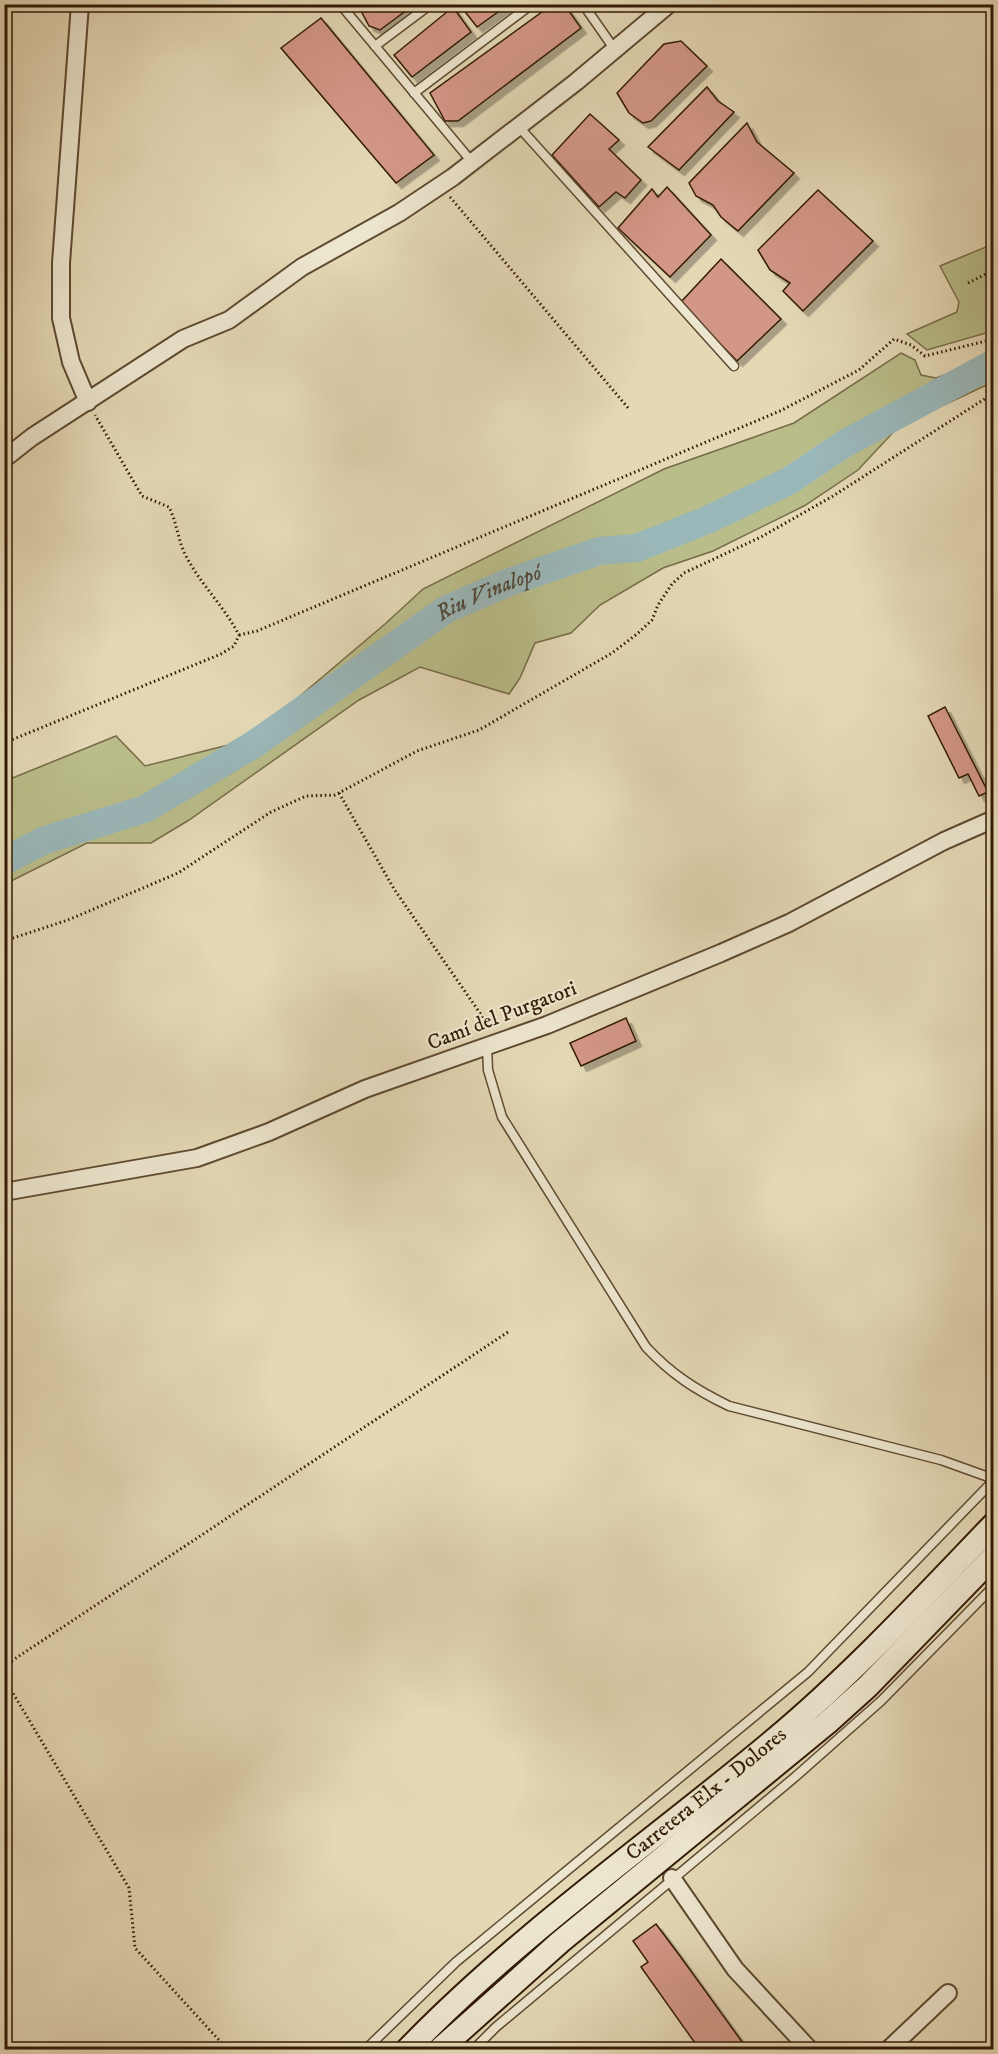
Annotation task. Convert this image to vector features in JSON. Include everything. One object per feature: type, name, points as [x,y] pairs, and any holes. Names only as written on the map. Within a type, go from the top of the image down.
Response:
[{"type":"main road","name":"Carretera Elx - Dolores","points":[[407,2049],[477,1983],[776,1739],[846,1676],[993,1524]]},
{"type":"main road","name":"Carretera Elx - Dolores","points":[[439,2049],[560,1942],[828,1723],[868,1686],[993,1556]]},
{"type":"street","points":[[80,4],[61,262],[61,318],[71,362],[88,402]]},
{"type":"street","points":[[4,459],[32,437],[183,339],[229,320],[302,267],[399,213],[440,186],[519,127],[669,4]]},
{"type":"street","name":"Camí del Purgatori","points":[[4,1192],[197,1158],[269,1132],[365,1089],[487,1047],[740,945],[851,891],[944,841],[993,819]]},
{"type":"street","points":[[672,1878],[735,1970],[810,2049]]},
{"type":"street","points":[[888,2049],[948,1993]]},
{"type":"lane","points":[[340,4],[472,162]]},
{"type":"lane","points":[[375,46],[431,4]]},
{"type":"lane","points":[[414,93],[532,4]]},
{"type":"lane","points":[[583,4],[615,50]]},
{"type":"lane","points":[[519,127],[734,366]]},
{"type":"lane","points":[[365,2049],[456,1962],[808,1671],[993,1480],[942,1460],[729,1406],[697,1391],[667,1370],[646,1347],[502,1117],[488,1070],[487,1047]]},
{"type":"lane","points":[[472,2049],[881,1701],[993,1586]]},
{"type":"path","points":[[440,186],[629,409]]},
{"type":"path","points":[[968,283],[993,270]]},
{"type":"path","points":[[239,635],[257,631],[371,585],[780,411],[859,369],[894,339],[911,345],[925,356],[993,339]]},
{"type":"path","points":[[4,941],[68,920],[178,873],[271,812],[306,796],[339,793],[417,751],[479,730],[612,653],[652,620],[658,605],[684,573],[761,537],[833,496],[993,393]]},
{"type":"path","points":[[88,402],[142,496],[169,507],[184,554],[204,587],[231,619],[239,635]]},
{"type":"path","points":[[993,433],[987,444],[993,454]]},
{"type":"path","points":[[4,743],[197,661],[221,654],[234,646],[239,635]]},
{"type":"path","points":[[339,793],[394,889],[482,1016],[487,1047]]},
{"type":"path","points":[[4,1666],[508,1332]]},
{"type":"path","points":[[4,1678],[129,1888],[135,1948],[228,2049]]},
{"type":"green space","points":[[993,244],[993,331],[927,350],[907,334],[957,312],[959,302],[940,266]]},
{"type":"green space","points":[[901,353],[915,360],[921,375],[936,378],[993,358],[993,382],[899,426],[858,470],[804,506],[713,551],[663,568],[600,605],[571,633],[535,643],[520,678],[509,694],[420,667],[359,700],[189,820],[151,843],[87,843],[5,884],[5,781],[116,736],[145,766],[248,740],[423,589],[664,469],[794,423]]},
{"type":"building","points":[[367,4],[415,4],[380,30],[369,26],[360,9]]},
{"type":"building","points":[[459,4],[509,4],[477,27]]},
{"type":"building","points":[[553,4],[564,4],[581,28],[458,121],[445,121],[430,93]]},
{"type":"building","points":[[453,7],[471,32],[412,77],[394,55]]},
{"type":"building","points":[[321,18],[434,155],[396,183],[281,48]]},
{"type":"building","points":[[681,41],[707,66],[651,121],[643,123],[629,113],[617,93],[664,44]]},
{"type":"building","points":[[707,87],[718,101],[734,112],[679,170],[648,147]]},
{"type":"building","points":[[590,114],[619,140],[609,149],[641,180],[625,198],[616,192],[599,207],[552,155]]},
{"type":"building","points":[[747,123],[757,142],[794,173],[738,231],[721,217],[713,205],[696,196],[689,183]]},
{"type":"building","points":[[667,187],[711,235],[670,277],[618,228],[652,189],[658,197]]},
{"type":"building","points":[[818,190],[873,241],[803,311],[783,291],[790,283],[770,270],[758,250]]},
{"type":"building","points":[[721,259],[781,319],[737,361],[680,303]]},
{"type":"building","points":[[945,707],[988,792],[979,796],[968,774],[959,778],[928,716]]},
{"type":"building","points":[[626,1018],[636,1041],[581,1066],[570,1043]]},
{"type":"building","points":[[656,1924],[748,2050],[700,2050],[641,1967],[648,1962],[633,1941]]},
{"type":"waterway","name":"Riu Vinalopó","points":[[4,861],[45,840],[145,809],[253,745],[447,609],[507,583],[599,551],[637,548],[707,520],[789,481],[844,444],[994,363]]}]
